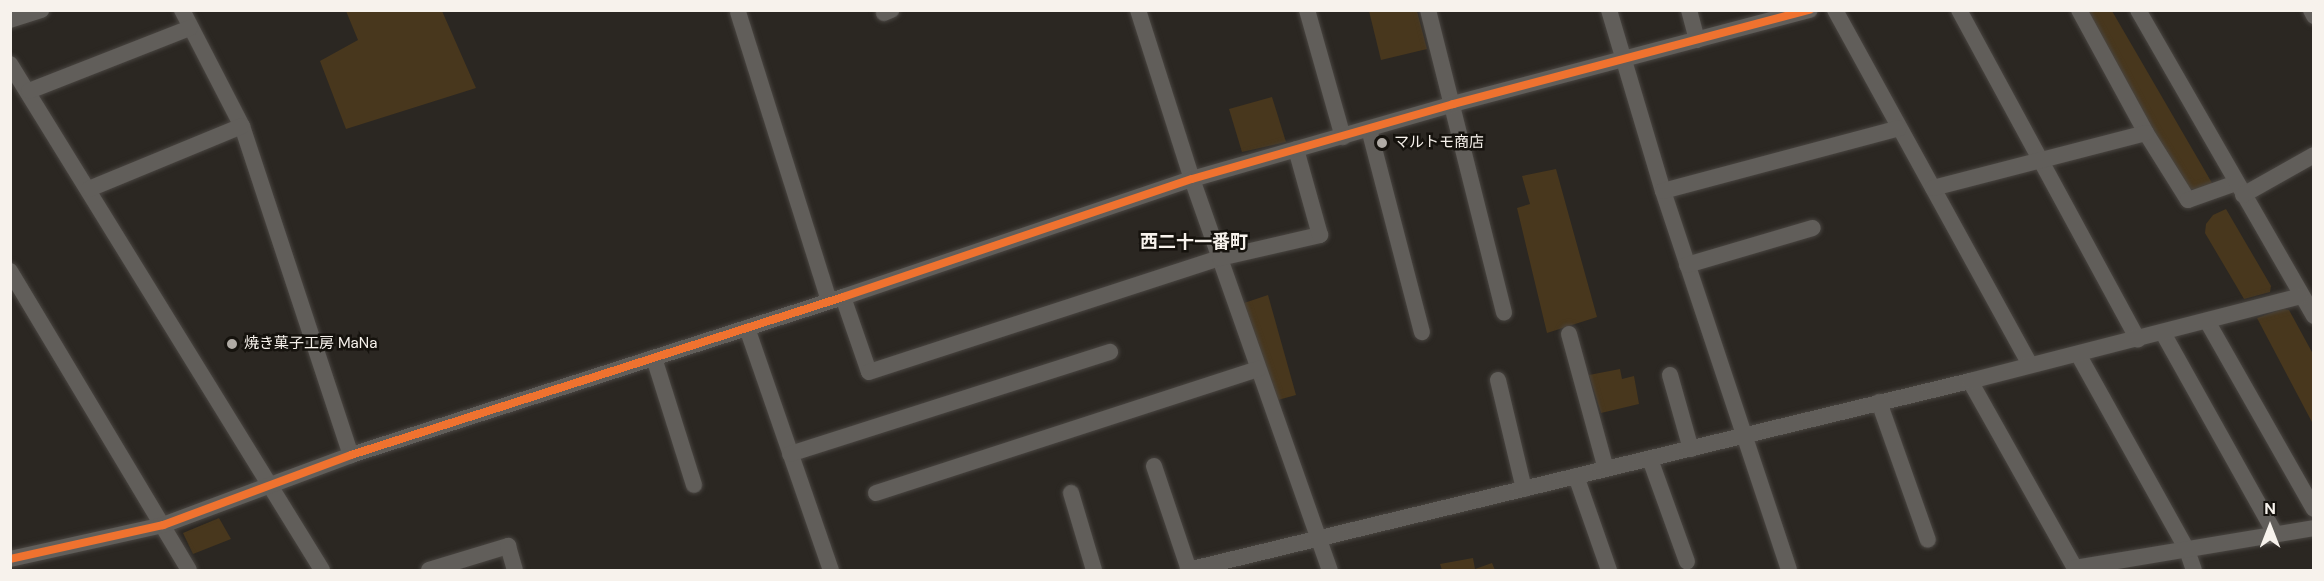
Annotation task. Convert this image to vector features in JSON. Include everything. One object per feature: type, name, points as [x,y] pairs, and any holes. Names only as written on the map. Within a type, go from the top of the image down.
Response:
[{"type":"street","points":[[10,20],[40,10]]},
{"type":"street","points":[[182,10],[242,126],[351,455]]},
{"type":"street","points":[[1138,10],[1192,179],[1330,570]]},
{"type":"street","points":[[1307,10],[1343,136]]},
{"type":"street","points":[[1428,10],[1504,314]]},
{"type":"street","points":[[1609,10],[1663,191],[1789,570]]},
{"type":"street","points":[[1689,10],[1697,40]]},
{"type":"street","points":[[10,559],[163,525],[351,455],[836,299],[1192,179],[1453,104],[1791,13],[1810,10]]},
{"type":"street","points":[[1835,10],[2030,365]]},
{"type":"street","points":[[1959,10],[2138,339]]},
{"type":"street","points":[[2079,10],[2146,133],[2188,200],[2239,189],[2313,155]]},
{"type":"street","points":[[2138,10],[2313,316]]},
{"type":"street","points":[[2311,10],[2313,16]]},
{"type":"street","points":[[738,12],[836,299],[869,372],[1220,258],[1320,235],[1296,148]]},
{"type":"street","points":[[29,91],[190,28]]},
{"type":"street","points":[[10,64],[29,91],[322,570]]},
{"type":"street","points":[[89,189],[242,126]]},
{"type":"street","points":[[1663,191],[1899,128]]},
{"type":"street","points":[[1369,129],[1422,332]]},
{"type":"street","points":[[1933,188],[2146,133]]},
{"type":"street","points":[[1687,265],[1813,228]]},
{"type":"street","points":[[10,270],[189,570]]},
{"type":"street","points":[[1154,466],[1188,570],[1970,381],[2300,296]]},
{"type":"street","points":[[2207,321],[2313,509]]},
{"type":"street","points":[[747,328],[831,570]]},
{"type":"street","points":[[2163,333],[2276,535]]},
{"type":"street","points":[[1569,334],[1606,469]]},
{"type":"street","points":[[790,454],[1110,352]]},
{"type":"street","points":[[2078,354],[2187,550],[2194,570]]},
{"type":"street","points":[[654,358],[694,485]]},
{"type":"street","points":[[876,493],[1258,369]]},
{"type":"street","points":[[1670,375],[1691,449]]},
{"type":"street","points":[[1498,380],[1524,489]]},
{"type":"street","points":[[1970,381],[2075,569],[2313,528]]},
{"type":"street","points":[[1879,402],[1928,540]]},
{"type":"street","points":[[1650,459],[1687,562]]},
{"type":"street","points":[[1576,476],[1609,570]]},
{"type":"street","points":[[1071,493],[1094,570]]},
{"type":"street","points":[[429,570],[508,546],[515,570]]},
{"type":"shaded area","points":[[346,11],[442,11],[476,88],[346,129],[320,61],[358,40]]},
{"type":"shaded area","points":[[1369,11],[1417,11],[1427,49],[1381,60]]},
{"type":"shaded area","points":[[2083,11],[2112,11],[2212,183],[2204,189],[2189,189],[2183,185]]},
{"type":"shaded area","points":[[1272,97],[1286,142],[1242,152],[1229,109]]},
{"type":"shaded area","points":[[1556,169],[1597,317],[1547,333],[1517,208],[1530,204],[1522,176]]},
{"type":"shaded area","points":[[2226,209],[2271,286],[2270,292],[2244,299],[2205,233],[2206,224],[2213,215]]},
{"type":"shaded area","points":[[1268,295],[1296,395],[1278,400],[1244,303]]},
{"type":"shaded area","points":[[2282,309],[2289,310],[2313,354],[2313,424],[2257,318]]},
{"type":"shaded area","points":[[1620,369],[1622,379],[1634,376],[1639,404],[1601,413],[1589,375]]},
{"type":"shaded area","points":[[219,518],[231,539],[193,554],[183,533]]},
{"type":"shaded area","points":[[1473,558],[1475,569],[1492,563],[1495,570],[1442,570],[1440,564]]},
{"type":"cycle path","points":[[10,559],[163,525],[351,455],[843,297],[1192,179],[1453,104],[1810,10]]},
{"type":"place","name":"マルトモ商店","points":[[1382,143]]},
{"type":"place","name":"焼き菓子工房 MaNa","points":[[232,344]]},
{"type":"district","name":"西二十一番町","points":[[1194,242]]}]
